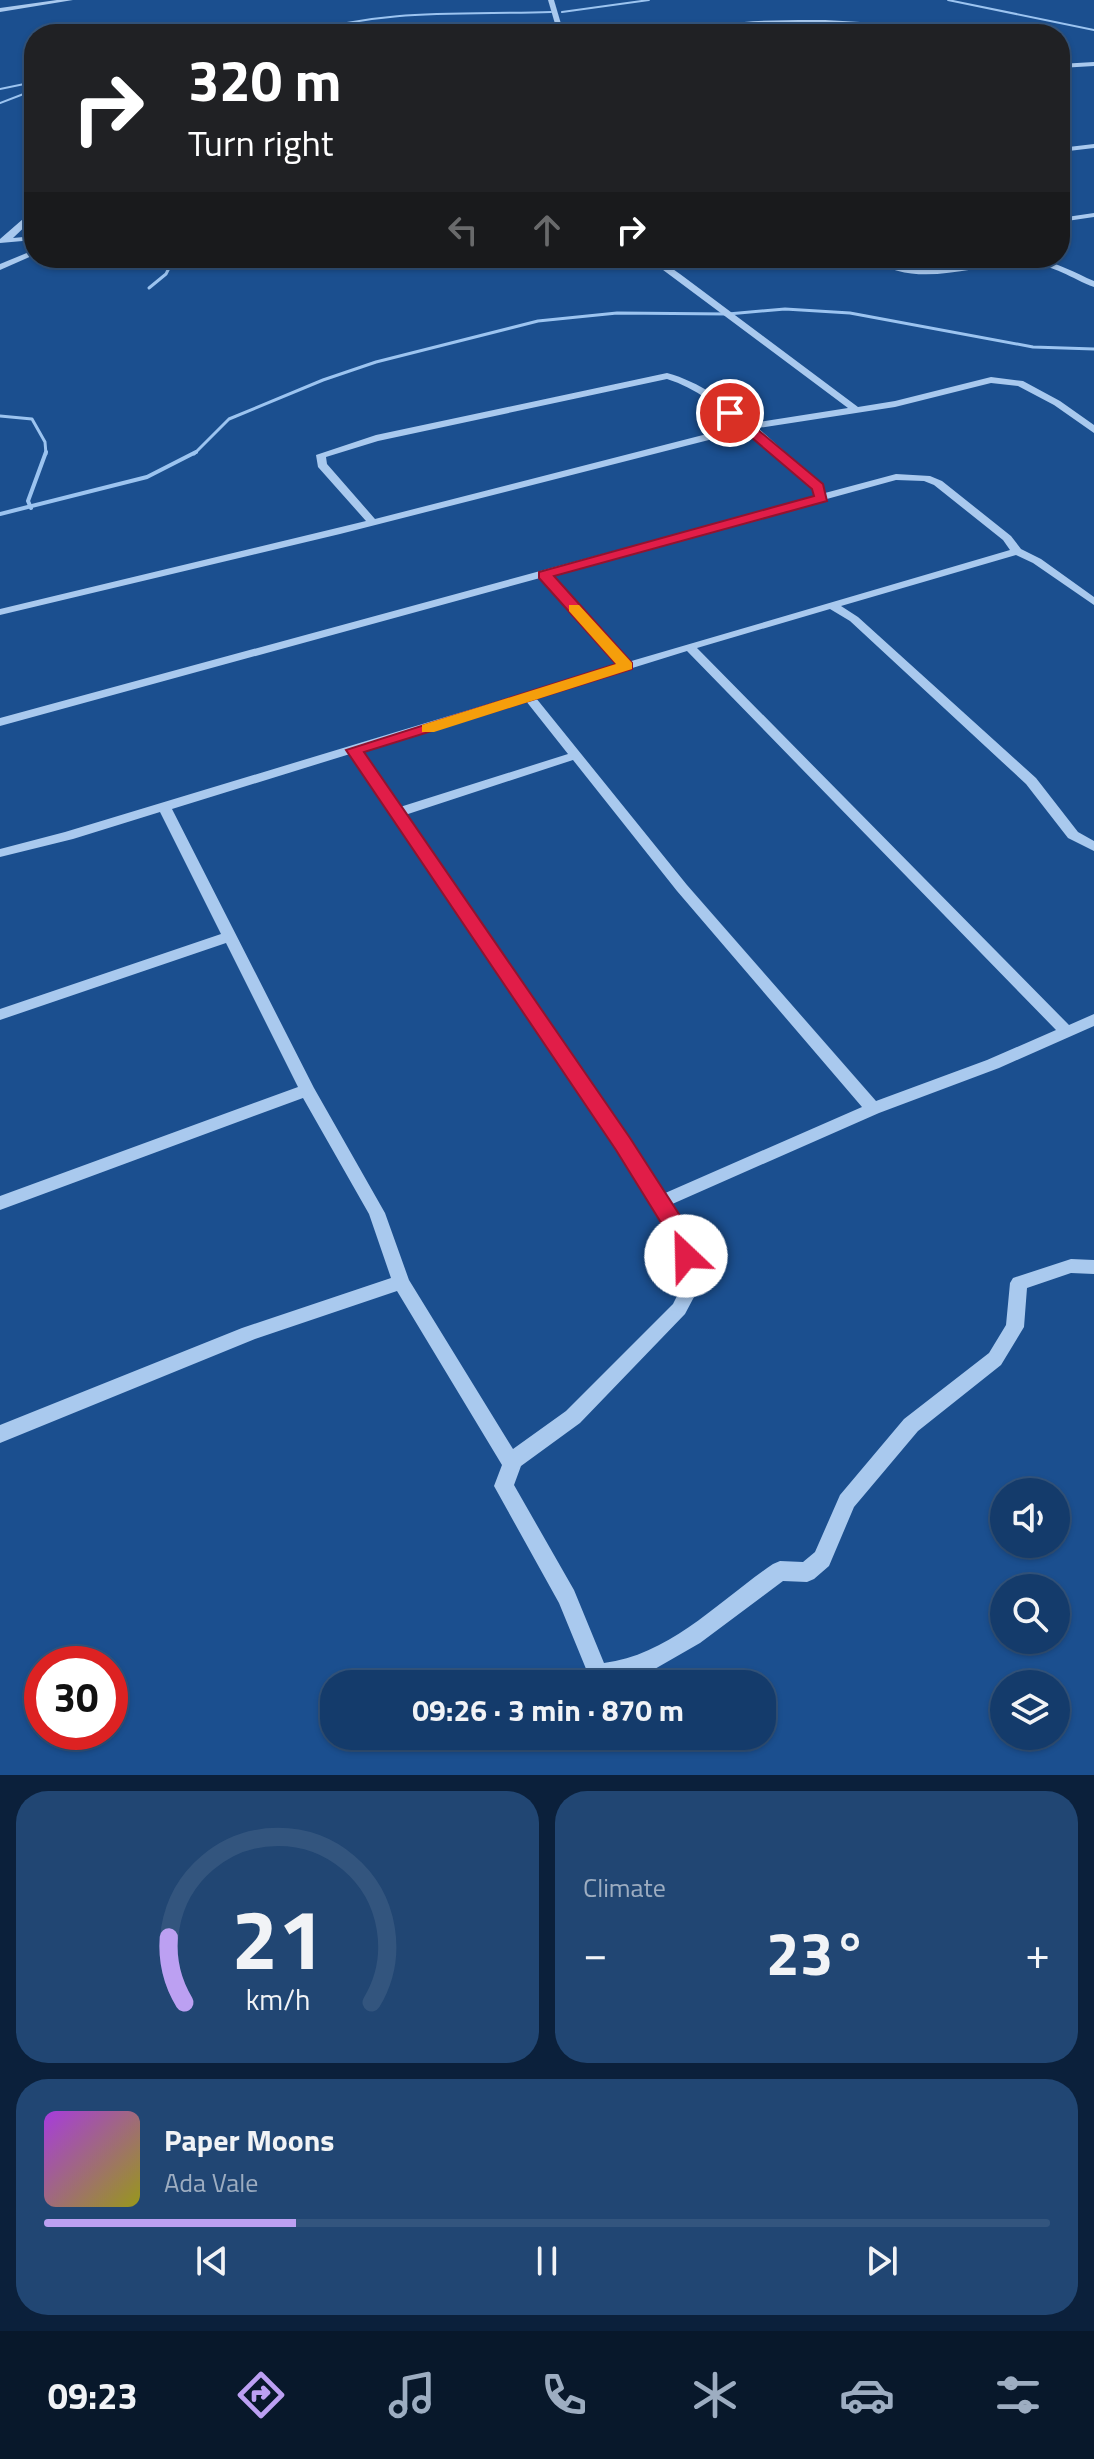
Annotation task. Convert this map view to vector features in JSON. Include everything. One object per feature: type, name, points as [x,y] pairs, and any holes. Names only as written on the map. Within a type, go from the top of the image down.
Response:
[{"type":"street","points":[[0,10],[70,0]]},
{"type":"street","points":[[551,0],[558,24]]},
{"type":"street","points":[[761,24],[833,24]]},
{"type":"street","points":[[1070,65],[1094,64]]},
{"type":"street","points":[[1070,149],[1094,146]]},
{"type":"street","points":[[1070,219],[1094,215]]},
{"type":"street","points":[[3,240],[24,222]]},
{"type":"street","points":[[3,240],[24,239]]},
{"type":"street","points":[[0,267],[24,256]]},
{"type":"street","points":[[667,268],[698,288],[742,326],[855,409]]},
{"type":"street","points":[[892,268],[922,275],[970,268]]},
{"type":"street","points":[[1054,268],[1094,284]]},
{"type":"street","points":[[372,522],[322,465],[321,455],[391,435],[667,376],[693,384],[748,427],[818,487],[822,498]]},
{"type":"street","points":[[0,612],[748,427],[1001,379],[1011,380],[1043,395],[1094,430]]},
{"type":"street","points":[[0,722],[896,477],[926,478],[1007,538],[1017,551],[1037,561],[1094,602]]},
{"type":"street","points":[[0,853],[164,807],[1017,551]]},
{"type":"street","points":[[544,575],[626,666]]},
{"type":"street","points":[[832,605],[854,619],[1031,781],[1061,823],[1094,847]]},
{"type":"street","points":[[689,647],[1067,1032]]},
{"type":"street","points":[[529,697],[682,888],[873,1109]]},
{"type":"street","points":[[354,750],[678,1232],[694,1280],[679,1309],[573,1417],[511,1463],[504,1486],[567,1597],[598,1674],[616,1674],[643,1667],[780,1571],[807,1572],[822,1559],[847,1501],[911,1425],[995,1359],[1015,1327],[1019,1283],[1071,1266],[1094,1267]]},
{"type":"street","points":[[396,813],[577,755]]},
{"type":"street","points":[[164,807],[307,1090],[377,1213],[401,1282],[511,1463]]},
{"type":"street","points":[[0,1015],[229,937]]},
{"type":"street","points":[[659,1203],[873,1109],[1094,1020]]},
{"type":"street","points":[[0,1203],[307,1090]]},
{"type":"street","points":[[0,1434],[198,1352],[320,1306],[401,1282]]},
{"type":"waterway","points":[[562,12],[649,0]]},
{"type":"waterway","points":[[948,0],[1065,24]]},
{"type":"waterway","points":[[343,24],[395,16],[551,12]]},
{"type":"waterway","points":[[1070,25],[1094,30]]},
{"type":"waterway","points":[[0,89],[24,84]]},
{"type":"waterway","points":[[0,103],[24,94]]},
{"type":"waterway","points":[[149,288],[169,268]]},
{"type":"waterway","points":[[196,452],[229,419],[323,380],[376,362],[538,321],[617,313],[728,314],[785,309],[850,313],[1033,347],[1094,349]]},
{"type":"waterway","points":[[0,416],[32,419],[45,442],[46,452]]},
{"type":"waterway","points":[[30,506],[28,501],[46,452]]},
{"type":"waterway","points":[[30,506],[147,477],[196,452]]},
{"type":"waterway","points":[[0,514],[30,506]]},
{"type":"slow traffic","points":[[428,728],[626,666],[574,608]]},
{"type":"route","points":[[686,1256],[678,1232],[623,1144],[354,750],[626,666],[544,575],[822,498],[818,487],[730,413]]}]
